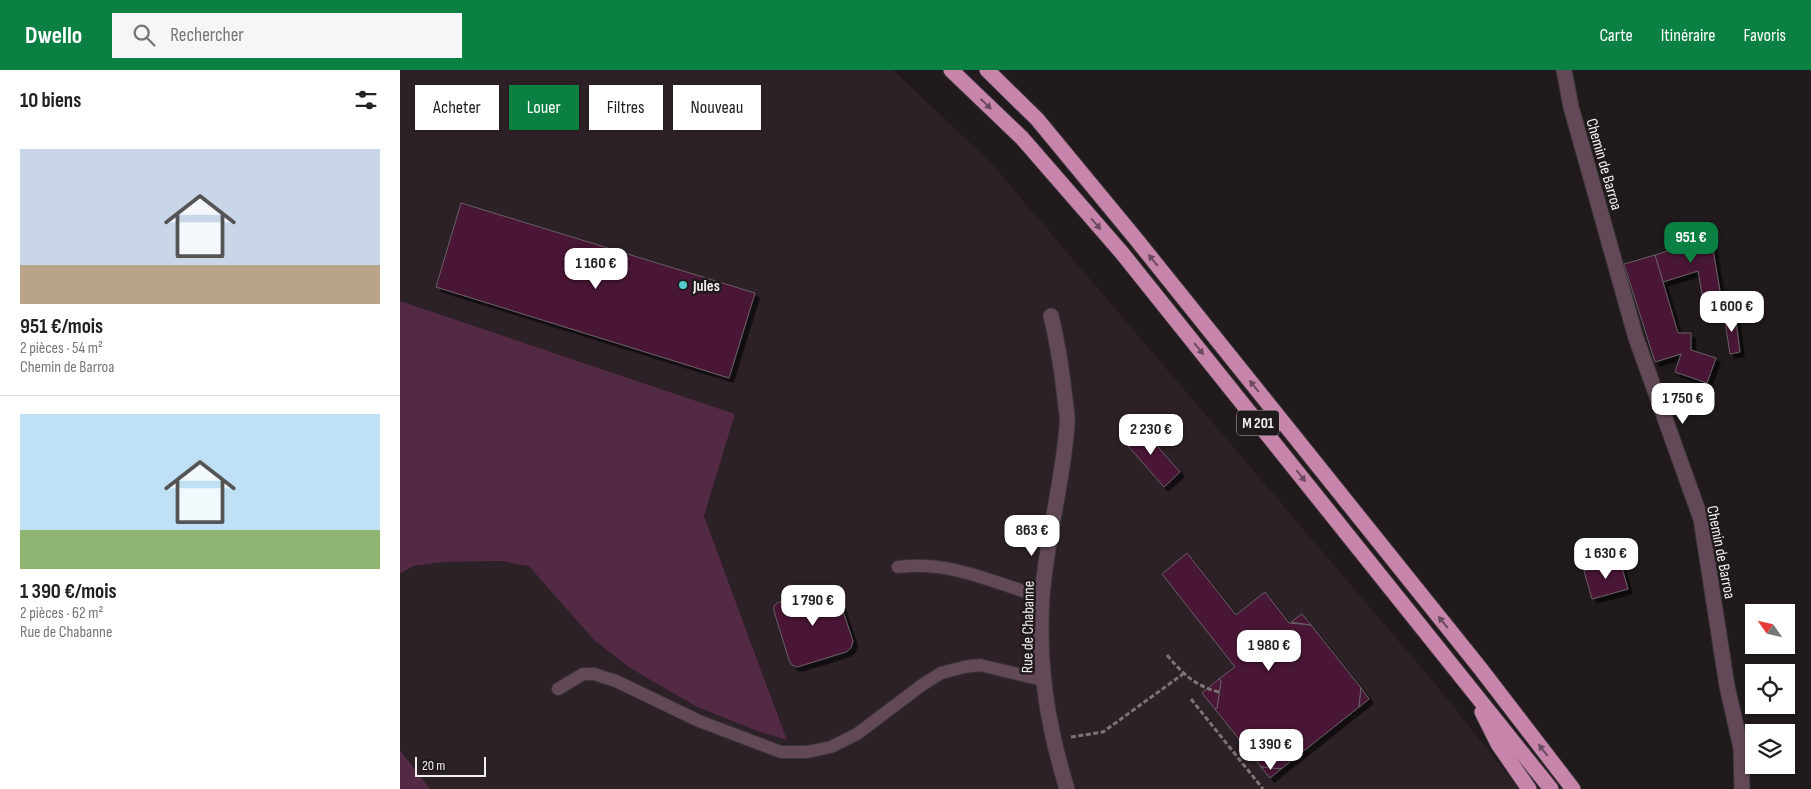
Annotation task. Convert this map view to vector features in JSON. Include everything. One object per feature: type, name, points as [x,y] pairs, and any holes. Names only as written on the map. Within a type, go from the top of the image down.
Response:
[{"type":"highway","name":"M 201","points":[[951,70],[1022,138],[1122,253],[1551,789]]},
{"type":"highway","name":"M 201","points":[[987,70],[1037,120],[1136,239],[1480,668],[1573,789]]},
{"type":"highway","points":[[1465,680],[1498,744],[1529,789]]},
{"type":"street","name":"Chemin de Barroa","points":[[1564,70],[1571,107],[1636,338],[1701,519],[1728,686],[1741,748],[1742,789]]},
{"type":"street","name":"Rue de Chabanne","points":[[1052,316],[1061,359],[1068,424],[1042,596],[1043,680],[1057,756],[1067,789]]},
{"type":"lane","points":[[898,567],[910,565],[944,566],[1042,596]]},
{"type":"lane","points":[[558,689],[583,674],[594,674],[616,681],[736,736],[781,752],[807,752],[831,747],[857,734],[941,673],[980,665],[1043,680]]},
{"type":"path","points":[[1167,655],[1183,674],[1207,689],[1219,692]]},
{"type":"path","points":[[1070,737],[1102,732],[1183,674]]},
{"type":"path","points":[[1191,698],[1263,789]]},
{"type":"shaded area","points":[[400,70],[893,70],[990,162],[1437,686],[1519,789],[430,789],[400,750],[400,574],[413,566],[444,562],[500,561],[530,566],[594,640],[630,668],[697,707],[760,732],[787,739],[704,516],[735,414],[400,301]]},
{"type":"shaded area","points":[[400,301],[735,414],[704,516],[787,740],[760,732],[697,707],[630,668],[594,640],[529,566],[500,561],[444,562],[413,566],[400,574]]},
{"type":"shaded area","points":[[400,750],[430,789],[400,789]]},
{"type":"building","points":[[461,203],[755,293],[729,378],[436,287]]},
{"type":"building","points":[[1711,237],[1720,291],[1702,294],[1698,271],[1663,282],[1655,255]]},
{"type":"building","points":[[1655,255],[1678,333],[1691,333],[1691,350],[1716,358],[1707,383],[1675,372],[1681,354],[1655,362],[1624,264]]},
{"type":"building","points":[[1720,291],[1724,315],[1705,318],[1702,294]]},
{"type":"building","points":[[1735,313],[1740,352],[1730,354],[1724,315]]},
{"type":"building","points":[[1138,424],[1180,472],[1164,487],[1122,439]]},
{"type":"building","points":[[1187,553],[1236,615],[1265,592],[1289,623],[1311,625],[1361,688],[1359,707],[1281,769],[1261,767],[1215,709],[1217,708],[1221,681],[1219,679],[1235,667],[1162,574]]},
{"type":"building","points":[[1620,561],[1628,589],[1592,599],[1584,571]]},
{"type":"building","points":[[829,588],[834,589],[837,593],[853,641],[851,648],[846,652],[797,667],[792,665],[774,606],[777,603]]},
{"type":"building","points":[[1302,614],[1311,625],[1291,622]]},
{"type":"building","points":[[1219,679],[1221,681],[1217,708],[1215,709],[1202,693]]},
{"type":"building","points":[[1361,688],[1369,699],[1359,707]]},
{"type":"building","points":[[1261,767],[1281,769],[1270,778]]},
{"type":"place","name":"Jules","points":[[683,285]]}]
